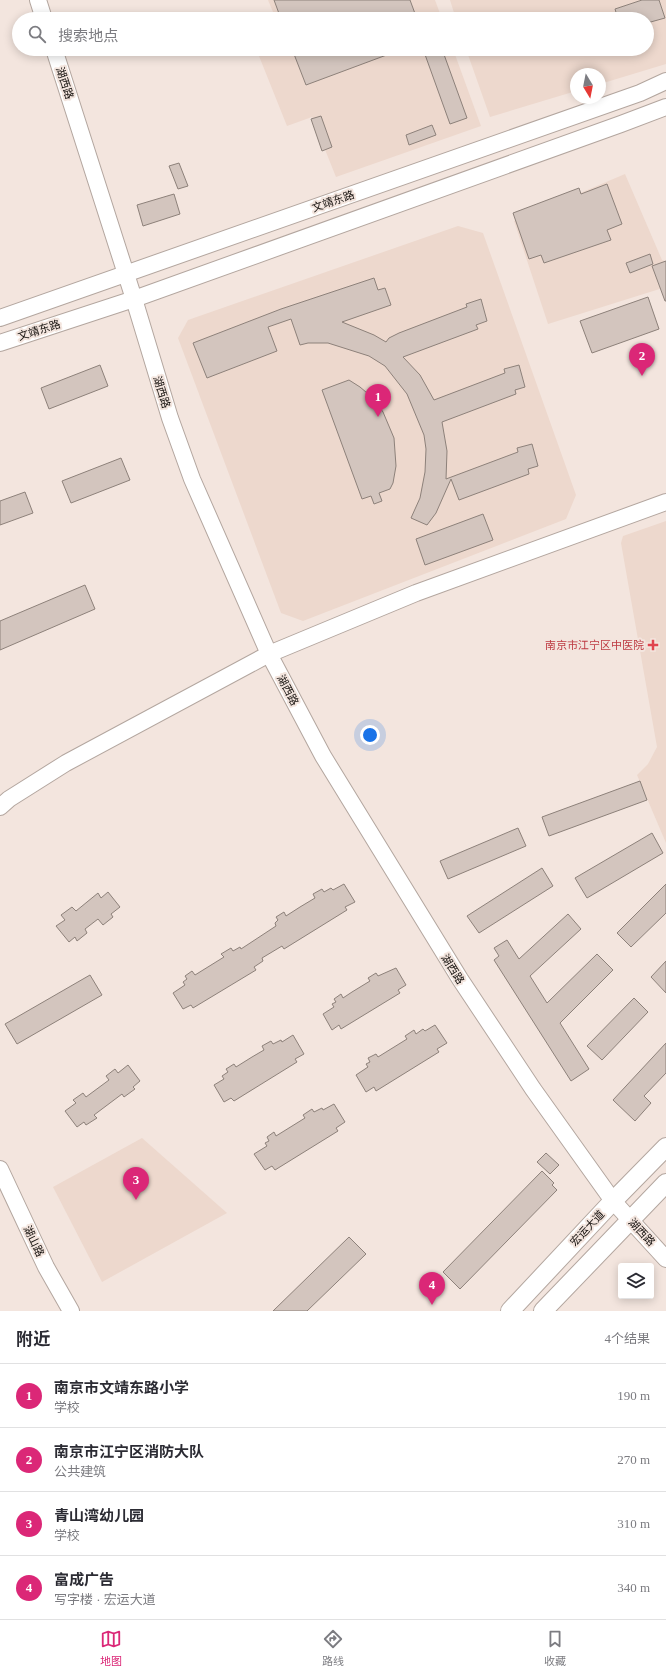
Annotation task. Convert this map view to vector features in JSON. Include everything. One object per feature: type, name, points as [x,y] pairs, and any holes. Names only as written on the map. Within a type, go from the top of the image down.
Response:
[{"type":"main road","points":[[38,0],[42,12]]},
{"type":"main road","name":"湖西路","points":[[56,56],[126,273],[170,418],[192,479],[270,654],[323,756],[460,979],[533,1089],[613,1201],[666,1258]]},
{"type":"main road","name":"文靖东路","points":[[0,318],[640,93],[666,81]]},
{"type":"main road","name":"文靖东路","points":[[0,343],[134,299],[666,107]]},
{"type":"main road","points":[[0,807],[66,763],[270,654],[416,593],[666,502]]},
{"type":"main road","name":"宏运大道","points":[[510,1311],[666,1147]]},
{"type":"main road","name":"湖山路","points":[[0,1169],[46,1266],[71,1311]]},
{"type":"main road","points":[[543,1311],[666,1183]]},
{"type":"shaded area","points":[[268,0],[435,0],[439,12],[273,12]]},
{"type":"shaded area","points":[[450,0],[666,0],[666,64],[606,82],[606,68],[570,68],[570,93],[490,117],[468,56],[654,56],[654,12],[454,12]]},
{"type":"shaded area","points":[[259,56],[456,56],[481,126],[336,177],[312,117],[287,126]]},
{"type":"shaded area","points":[[625,174],[662,260],[666,261],[666,287],[548,324],[514,221]]},
{"type":"shaded area","points":[[458,226],[483,233],[576,495],[566,519],[303,621],[281,613],[178,338],[188,320]]},
{"type":"shaded area","name":"南京市江宁区中医院","points":[[666,521],[666,843],[637,775],[648,764],[657,747],[621,543],[623,536]]},
{"type":"shaded area","points":[[142,1138],[227,1213],[102,1282],[53,1187]]},
{"type":"building","points":[[274,0],[410,0],[414,12],[278,12]]},
{"type":"building","points":[[642,0],[659,0],[665,18],[654,21],[654,12],[616,12],[615,9]]},
{"type":"building","points":[[295,56],[384,56],[306,85]]},
{"type":"building","points":[[426,56],[445,56],[467,118],[450,124]]},
{"type":"building","points":[[321,116],[332,147],[322,151],[311,119]]},
{"type":"building","points":[[432,125],[436,135],[409,145],[406,135]]},
{"type":"building","points":[[179,163],[188,186],[178,189],[169,166]]},
{"type":"building","points":[[607,184],[622,224],[607,230],[611,240],[544,263],[541,255],[529,259],[513,213],[579,188],[581,194]]},
{"type":"building","points":[[174,194],[180,214],[143,226],[137,205]]},
{"type":"building","points":[[650,254],[653,264],[630,273],[626,263]]},
{"type":"building","points":[[666,261],[666,301],[665,301],[652,266]]},
{"type":"building","points":[[374,278],[378,290],[385,288],[391,305],[342,322],[374,335],[386,342],[389,338],[399,333],[467,307],[466,304],[481,299],[487,321],[476,325],[478,329],[403,357],[420,375],[434,400],[505,373],[504,369],[519,365],[525,387],[515,390],[516,394],[442,422],[447,451],[446,479],[518,452],[517,448],[532,444],[538,466],[528,469],[529,474],[459,500],[451,479],[436,513],[427,525],[411,518],[420,498],[425,472],[426,449],[424,435],[407,394],[385,366],[369,356],[328,343],[308,343],[300,345],[291,319],[268,327],[277,351],[207,378],[193,343],[281,309]]},
{"type":"building","points":[[648,297],[659,329],[592,353],[580,321]]},
{"type":"building","points":[[100,365],[108,386],[49,409],[41,388]]},
{"type":"building","points":[[349,380],[373,398],[383,412],[394,438],[396,466],[393,483],[390,489],[379,493],[382,501],[374,504],[371,496],[362,499],[322,390]]},
{"type":"building","points":[[121,458],[130,480],[71,503],[62,481]]},
{"type":"building","points":[[25,492],[33,513],[0,525],[0,501]]},
{"type":"building","points":[[483,514],[493,540],[425,565],[416,539]]},
{"type":"building","points":[[85,585],[95,609],[0,650],[0,621]]},
{"type":"building","points":[[640,781],[647,800],[549,836],[542,817]]},
{"type":"building","points":[[518,828],[526,846],[448,879],[440,861]]},
{"type":"building","points":[[652,833],[663,853],[587,898],[575,878]]},
{"type":"building","points":[[542,868],[553,886],[479,933],[467,916]]},
{"type":"building","points":[[344,884],[355,902],[345,907],[347,910],[284,949],[282,946],[262,958],[263,961],[254,967],[256,970],[193,1008],[191,1005],[183,1009],[173,993],[185,985],[183,982],[187,979],[185,976],[192,971],[195,975],[224,957],[221,954],[231,948],[233,951],[240,947],[241,949],[276,926],[275,923],[278,920],[276,917],[284,912],[286,916],[315,898],[313,894],[322,889],[324,892],[331,888],[333,890]]},
{"type":"building","points":[[666,884],[666,913],[631,947],[617,933]]},
{"type":"building","points":[[108,892],[120,907],[111,914],[113,917],[103,925],[98,919],[85,929],[87,933],[77,941],[75,937],[69,942],[56,926],[65,920],[61,915],[72,907],[76,911],[98,893],[101,898]]},
{"type":"building","points":[[568,914],[581,929],[530,976],[547,1003],[597,954],[613,970],[560,1023],[589,1069],[571,1081],[494,960],[499,956],[494,948],[507,940],[519,959]]},
{"type":"building","points":[[666,961],[666,993],[651,977]]},
{"type":"building","points":[[396,968],[406,985],[398,990],[400,993],[341,1029],[339,1025],[332,1030],[323,1014],[334,1007],[332,1004],[336,1002],[334,999],[341,994],[343,998],[370,981],[368,978],[376,973],[378,976]]},
{"type":"building","points":[[90,975],[102,995],[17,1044],[5,1024]]},
{"type":"building","points":[[634,998],[648,1012],[602,1060],[587,1046]]},
{"type":"building","points":[[435,1025],[447,1043],[437,1049],[439,1052],[376,1091],[374,1087],[366,1092],[356,1075],[368,1067],[366,1064],[370,1062],[368,1058],[376,1054],[378,1057],[407,1039],[405,1036],[414,1030],[416,1034],[423,1029],[425,1031]]},
{"type":"building","points":[[293,1035],[304,1054],[295,1059],[297,1062],[234,1101],[231,1098],[224,1102],[214,1085],[224,1079],[222,1076],[228,1072],[226,1069],[234,1064],[236,1067],[264,1050],[262,1046],[271,1041],[273,1044],[281,1040],[282,1042]]},
{"type":"building","points":[[666,1043],[666,1073],[644,1096],[651,1103],[635,1121],[613,1100]]},
{"type":"building","points":[[128,1065],[140,1081],[133,1087],[135,1089],[124,1097],[122,1094],[94,1115],[97,1118],[86,1125],[84,1122],[77,1127],[65,1111],[76,1103],[73,1100],[83,1093],[86,1097],[109,1080],[106,1076],[115,1069],[118,1073]]},
{"type":"building","points":[[334,1104],[345,1122],[336,1128],[338,1131],[275,1170],[272,1166],[265,1170],[254,1154],[267,1146],[265,1143],[269,1141],[267,1137],[274,1132],[276,1136],[305,1118],[303,1115],[312,1109],[314,1112],[322,1108],[323,1110]]},
{"type":"building","points":[[546,1153],[559,1165],[550,1174],[537,1162]]},
{"type":"building","points":[[542,1171],[554,1183],[552,1185],[557,1190],[460,1289],[443,1272]]},
{"type":"building","points":[[349,1237],[366,1254],[307,1311],[273,1311]]},
{"type":"place","name":"南京市江宁区消防大队","points":[[642,376]]},
{"type":"place","name":"南京市文靖东路小学","points":[[378,417]]},
{"type":"place","name":"南京市江宁区中医院","points":[[653,645]]},
{"type":"place","name":"青山湾幼儿园","points":[[136,1200]]},
{"type":"place","name":"富成广告","points":[[432,1305]]}]
